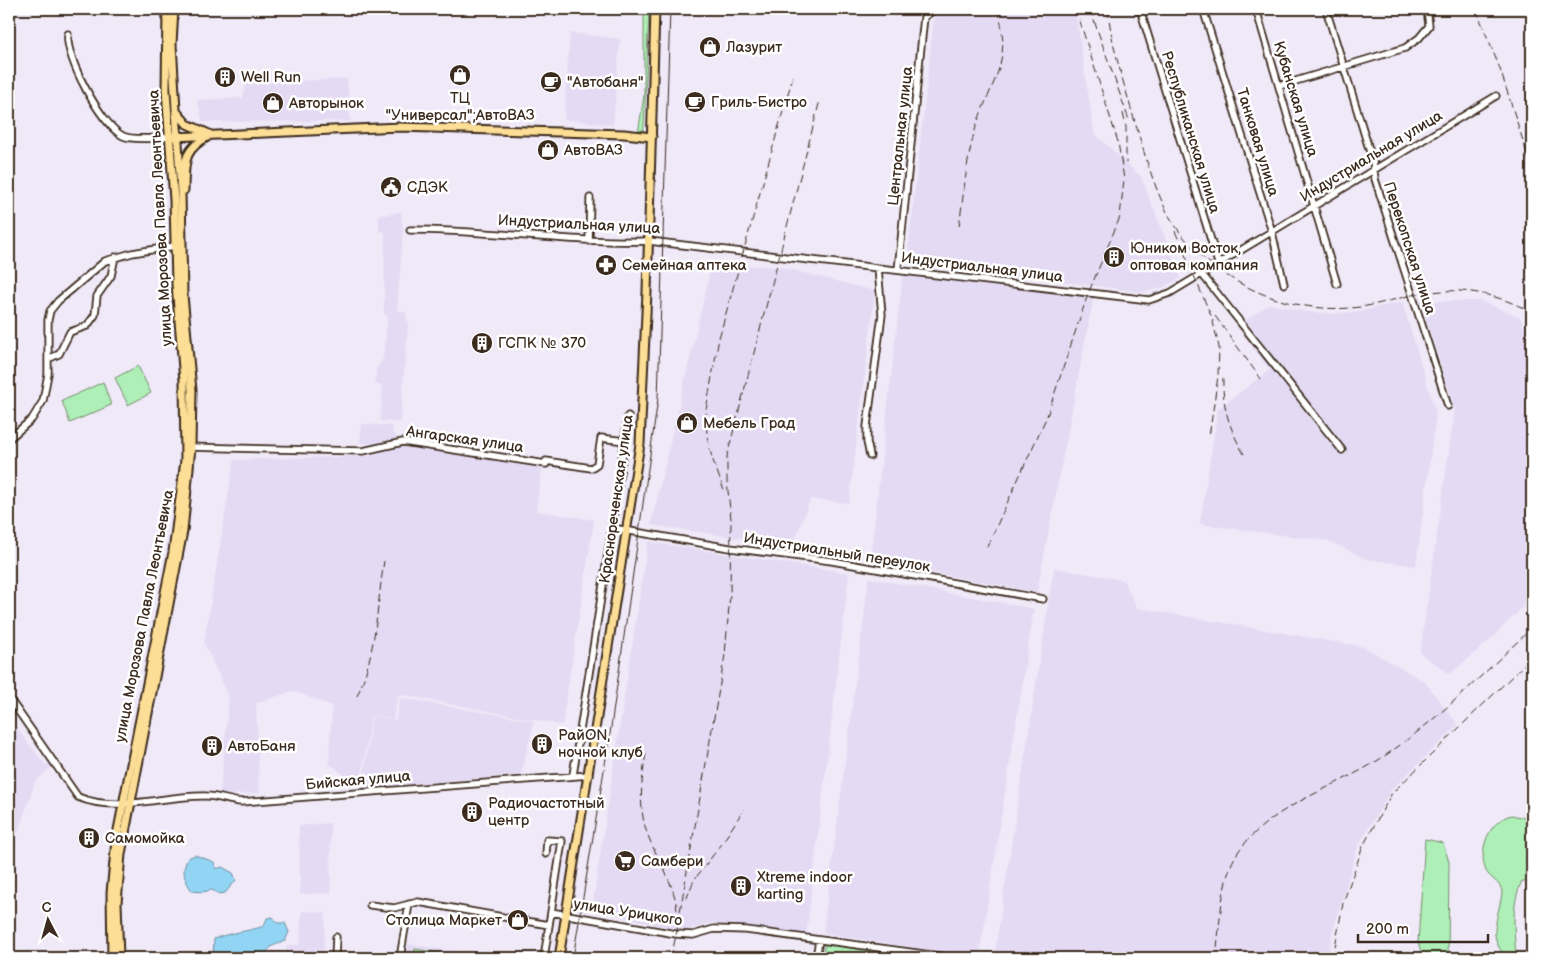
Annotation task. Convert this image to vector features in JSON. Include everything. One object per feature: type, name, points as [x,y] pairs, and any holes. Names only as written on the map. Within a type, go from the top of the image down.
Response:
[{"type":"main road","name":"улица Морозова Павла Леонтьевича","points":[[119,958],[118,895],[126,802],[144,730],[183,531],[192,390],[183,295],[181,214],[165,54],[167,9]]},
{"type":"main road","name":"улица Морозова Павла Леонтьевича","points":[[112,958],[112,878],[174,543],[188,447],[177,306],[175,246],[173,137],[175,119],[172,44],[174,9]]},
{"type":"main road","name":"Краснореченская улица","points":[[559,958],[640,444],[649,241],[655,9]]},
{"type":"main road","points":[[174,93],[175,110],[180,118],[194,128],[212,135]]},
{"type":"main road","points":[[173,137],[400,127],[624,134],[652,137]]},
{"type":"main road","points":[[181,214],[187,156],[195,146],[212,135]]},
{"type":"street","name":"Центральная улица","points":[[898,270],[924,18],[935,9]]},
{"type":"street","name":"Республиканская улица","points":[[1140,9],[1218,263]]},
{"type":"street","name":"Танковая улица","points":[[1203,9],[1272,232],[1284,284]]},
{"type":"street","name":"Кубанская улица","points":[[1256,9],[1337,284]]},
{"type":"street","name":"Перекопская улица","points":[[1326,9],[1373,162],[1373,171],[1448,406]]},
{"type":"street","points":[[1279,86],[1410,46],[1429,26],[1427,9]]},
{"type":"street","points":[[68,34],[67,42],[72,59],[95,104],[109,125],[124,137],[173,137]]},
{"type":"street","name":"Индустриальная улица","points":[[410,230],[470,231],[589,241],[649,241],[1135,300],[1157,299],[1315,207],[1496,96]]},
{"type":"street","points":[[589,241],[590,198]]},
{"type":"street","points":[[9,439],[32,418],[43,401],[48,374],[48,320],[50,311],[105,261],[115,257],[175,246]]},
{"type":"street","points":[[48,359],[59,354],[70,332],[90,322],[97,310],[97,296],[111,276],[115,257]]},
{"type":"street","points":[[870,456],[867,442],[867,426],[882,314],[878,268]]},
{"type":"street","points":[[1201,273],[1342,450]]},
{"type":"street","points":[[573,775],[628,416]]},
{"type":"street","name":"Ангарская улица","points":[[188,447],[363,451],[403,442],[546,464],[546,461],[591,468],[597,464],[601,438],[625,441]]},
{"type":"street","name":"Индустриальный переулок","points":[[612,528],[730,548],[832,561],[1043,600]]},
{"type":"street","name":"Бийская улица","points":[[9,698],[78,797],[91,802],[126,802],[208,796],[241,802],[589,775]]},
{"type":"street","points":[[546,854],[547,840],[562,841],[551,912]]},
{"type":"street","points":[[370,905],[394,908],[418,902],[549,925]]},
{"type":"street","points":[[400,958],[409,904]]},
{"type":"street","name":"улица Урицкого","points":[[544,958],[551,912],[676,934],[694,935],[714,929],[746,930],[954,958]]},
{"type":"street","points":[[335,958],[336,937]]},
{"type":"street","points":[[816,958],[820,940]]},
{"type":"shaded area","points":[[935,9],[1075,9],[1094,133],[1141,177],[1181,278],[1161,288],[1143,292],[907,262]]},
{"type":"shaded area","points":[[570,33],[620,39],[613,125],[564,119]]},
{"type":"shaded area","name":"Авторынок","points":[[347,79],[350,121],[203,122],[197,100],[243,98],[246,83]]},
{"type":"shaded area","points":[[401,212],[403,230],[397,311],[405,312],[408,324],[400,422],[380,421],[383,386],[375,384],[376,370],[383,359],[388,317],[384,313],[385,232],[379,231],[379,216]]},
{"type":"shaded area","points":[[712,264],[780,267],[875,291],[849,503],[810,499],[793,546],[651,525]]},
{"type":"shaded area","points":[[903,274],[1094,295],[1037,592],[870,561]]},
{"type":"shaded area","points":[[1420,301],[1480,301],[1520,317],[1532,349],[1532,597],[1492,638],[1450,674],[1420,653],[1455,409]]},
{"type":"shaded area","points":[[1402,302],[1436,413],[1416,566],[1367,559],[1329,541],[1200,524],[1218,409],[1270,370],[1237,327],[1269,304],[1306,312],[1333,314],[1362,311]]},
{"type":"shaded area","points":[[362,424],[393,426],[392,434],[396,435],[396,440],[380,444],[360,443]]},
{"type":"shaded area","points":[[400,445],[542,468],[536,511],[594,520],[562,725],[398,694],[393,719],[371,715],[360,787],[329,763],[332,706],[293,691],[256,703],[259,793],[220,795],[229,696],[204,643],[234,460],[371,456]]},
{"type":"shaded area","points":[[648,542],[849,573],[806,936],[712,923],[682,931],[592,909]]},
{"type":"shaded area","points":[[1054,568],[1123,580],[1137,608],[1364,647],[1425,682],[1458,725],[1391,790],[1358,846],[1332,934],[1328,958],[994,958]]},
{"type":"shaded area","points":[[869,578],[1034,609],[979,958],[823,933]]},
{"type":"shaded area","points":[[400,698],[534,721],[521,775],[362,788],[372,716],[396,720]]},
{"type":"shaded area","points":[[9,718],[42,761],[46,765],[49,762],[52,766],[35,782],[9,859]]},
{"type":"shaded area","points":[[330,823],[331,893],[300,894],[299,826]]},
{"type":"shaded area","points":[[302,911],[326,913],[323,958],[286,958],[287,945],[300,945]]},
{"type":"shaded area","points":[[408,944],[462,953],[461,958],[406,958]]},
{"type":"green space","points":[[644,9],[649,9],[644,126],[643,132],[638,133],[644,96]]},
{"type":"green space","points":[[138,366],[151,393],[128,405],[115,378]]},
{"type":"green space","points":[[103,382],[111,405],[70,423],[62,401]]},
{"type":"green space","points":[[1512,815],[1532,820],[1532,881],[1522,881],[1516,898],[1514,917],[1516,955],[1512,958],[1506,958],[1498,945],[1495,934],[1502,892],[1500,886],[1486,871],[1483,854],[1487,837],[1497,822]]},
{"type":"green space","points":[[1425,839],[1443,843],[1449,862],[1448,958],[1423,958],[1418,942]]},
{"type":"green space","points":[[825,943],[928,958],[822,958]]},
{"type":"green space","points":[[415,949],[457,956],[456,958],[413,958]]},
{"type":"water","points":[[195,855],[214,862],[216,869],[222,867],[233,873],[236,880],[225,893],[219,894],[212,890],[192,891],[185,879],[184,871],[188,858]]},
{"type":"water","points":[[273,917],[277,923],[285,923],[289,932],[285,941],[272,946],[261,958],[213,958],[214,939],[264,926],[267,918]]},
{"type":"tram line","points":[[573,958],[610,734],[658,399],[670,9]]},
{"type":"railway","points":[[959,226],[973,139],[982,110],[994,83],[1001,58],[1003,44],[998,9]]},
{"type":"railway","points":[[987,547],[1047,416],[1088,294],[1120,217],[1124,179],[1118,142],[1076,9]]},
{"type":"railway","points":[[1090,9],[1129,120]]},
{"type":"railway","points":[[1108,9],[1114,48],[1147,162],[1161,200],[1182,235],[1202,256],[1224,274],[1249,288],[1276,299],[1304,306],[1360,307],[1429,292],[1459,291],[1474,292],[1502,299],[1532,312]]},
{"type":"railway","points":[[1476,9],[1500,69],[1532,169]]},
{"type":"railway","points":[[724,490],[712,458],[707,436],[706,410],[719,338],[793,76]]},
{"type":"railway","points":[[678,923],[725,655],[730,594],[731,519],[727,481],[727,456],[820,100]]},
{"type":"railway","points":[[1123,113],[1126,127],[1126,163]]},
{"type":"railway","points":[[1175,231],[1212,318],[1219,347],[1218,376],[1209,437]]},
{"type":"railway","points":[[1215,316],[1261,379]]},
{"type":"railway","points":[[1223,378],[1224,399],[1228,418],[1244,454]]},
{"type":"railway","points":[[357,696],[372,647],[384,561]]},
{"type":"railway","points":[[1217,948],[1228,873],[1238,852],[1253,835],[1288,808],[1367,767],[1406,741],[1461,694],[1532,628]]},
{"type":"railway","points":[[1333,958],[1343,903],[1363,846],[1392,793],[1532,657]]},
{"type":"railway","points":[[646,753],[643,772],[642,811],[646,830],[673,890],[677,911]]},
{"type":"railway","points":[[686,900],[694,880],[721,845],[744,809]]},
{"type":"railway","points":[[671,958],[680,917]]},
{"type":"place","name":"Лазурит","points":[[710,47]]},
{"type":"place","name":"ТЦ \"Универсал\";АвтоВАЗ","points":[[460,75]]},
{"type":"place","name":"Well Run","points":[[225,77]]},
{"type":"place","name":"\"Автобаня\"","points":[[551,82]]},
{"type":"place","name":"Гриль-Бистро","points":[[695,102]]},
{"type":"place","name":"Авторынок","points":[[273,103]]},
{"type":"place","name":"АвтоВАЗ","points":[[548,150]]},
{"type":"place","name":"СДЭК","points":[[391,187]]},
{"type":"place","name":"Юником Восток, оптовая компания","points":[[1114,257]]},
{"type":"place","name":"Семейная аптека","points":[[606,265]]},
{"type":"place","name":"ГСПК № 370","points":[[482,343]]},
{"type":"place","name":"Мебель Град","points":[[687,423]]},
{"type":"place","name":"РайON, ночной клуб","points":[[542,744]]},
{"type":"place","name":"АвтоБаня","points":[[212,746]]},
{"type":"place","name":"Радиочастотный центр","points":[[472,812]]},
{"type":"place","name":"Самомойка","points":[[89,838]]},
{"type":"place","name":"Самбери","points":[[625,861]]},
{"type":"place","name":"Xtreme indoor karting","points":[[741,886]]},
{"type":"place","name":"Столица Маркет","points":[[518,920]]}]
